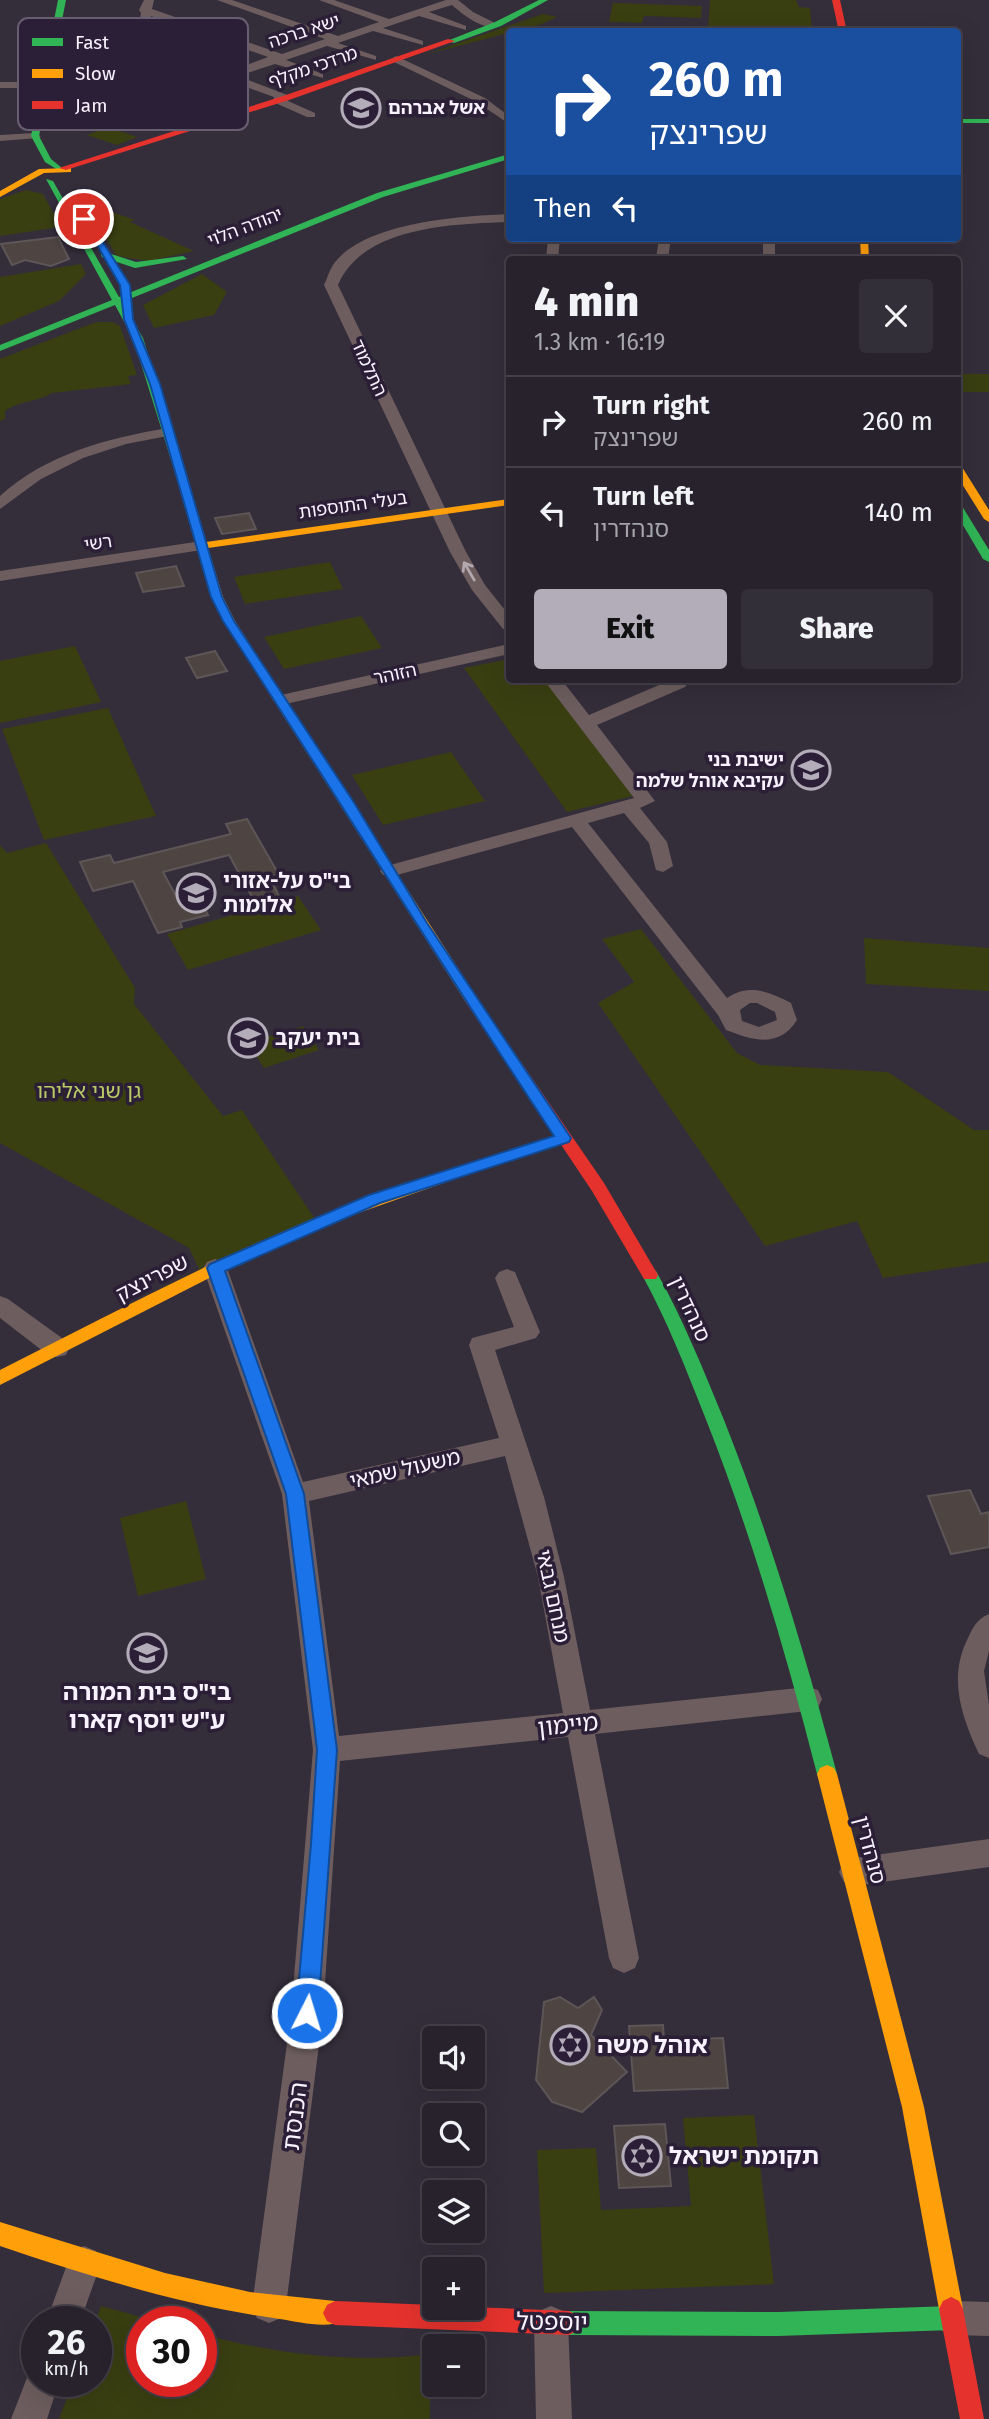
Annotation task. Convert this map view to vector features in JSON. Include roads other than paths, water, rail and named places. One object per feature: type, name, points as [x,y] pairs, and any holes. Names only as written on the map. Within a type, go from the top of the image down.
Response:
[{"type":"street","points":[[58,18],[62,0]]},
{"type":"street","points":[[222,0],[372,58]]},
{"type":"street","points":[[324,0],[388,22]]},
{"type":"street","points":[[342,6],[362,0]]},
{"type":"street","points":[[452,0],[466,21]]},
{"type":"street","name":"ישא ברכה","points":[[248,68],[452,0]]},
{"type":"street","name":"מרדכי מקלף","points":[[248,110],[494,25],[544,0]]},
{"type":"street","points":[[839,2],[842,28]]},
{"type":"street","points":[[146,5],[178,18]]},
{"type":"street","points":[[418,12],[494,25]]},
{"type":"street","points":[[466,21],[515,16]]},
{"type":"street","points":[[370,27],[419,43]]},
{"type":"street","points":[[248,47],[319,76]]},
{"type":"street","points":[[396,59],[477,99],[506,119]]},
{"type":"street","points":[[248,84],[311,115]]},
{"type":"street","points":[[0,85],[18,85]]},
{"type":"street","points":[[961,115],[989,115]]},
{"type":"street","points":[[961,121],[989,121]]},
{"type":"street","points":[[40,130],[39,143],[54,177],[120,293]]},
{"type":"street","name":"מרדכי מקלף","points":[[4,194],[187,130]]},
{"type":"street","points":[[0,138],[39,143],[54,159],[66,161],[118,153]]},
{"type":"street","points":[[480,157],[506,144]]},
{"type":"street","name":"יהודה הלוי","points":[[120,293],[192,257],[366,189],[480,157],[506,154]]},
{"type":"street","name":"יהודה הלוי","points":[[0,335],[65,315],[380,195],[506,155]]},
{"type":"street","points":[[4,194],[37,188],[54,177]]},
{"type":"street","name":"התלמוד","points":[[506,218],[456,222],[394,235],[352,253],[332,276],[334,295],[438,512],[478,587],[506,621]]},
{"type":"street","points":[[102,261],[144,266],[192,257]]},
{"type":"street","points":[[65,315],[97,281],[102,261]]},
{"type":"street","name":"סנהדרין","points":[[120,293],[155,384],[217,597],[229,621],[428,934],[598,1186],[653,1279],[743,1487],[775,1582],[808,1699],[913,2107],[972,2419]]},
{"type":"street","points":[[65,315],[106,313],[128,319]]},
{"type":"street","name":"יהודה הלוי","points":[[0,348],[65,315]]},
{"type":"street","points":[[0,504],[34,476],[72,459],[121,442],[169,432]]},
{"type":"street","points":[[961,474],[989,519]]},
{"type":"street","name":"בעלי התוספות","points":[[202,546],[506,502]]},
{"type":"street","points":[[961,513],[989,559]]},
{"type":"street","name":"רשי","points":[[0,576],[202,546]]},
{"type":"street","name":"הזוהר","points":[[281,700],[506,650]]},
{"type":"street","points":[[390,872],[646,801],[555,683]]},
{"type":"street","points":[[586,723],[679,683]]},
{"type":"street","points":[[628,805],[658,842],[663,866]]},
{"type":"street","points":[[575,820],[728,1013]]},
{"type":"street","name":"שפרינצק","points":[[0,1378],[215,1268],[374,1199],[564,1138]]},
{"type":"street","name":"הכנסת","points":[[215,1268],[295,1494],[327,1750],[307,2013],[269,2306]]},
{"type":"street","name":"מנחם גבאי","points":[[507,1278],[528,1332],[481,1345],[514,1444],[551,1577],[624,1958]]},
{"type":"street","points":[[0,1305],[57,1348]]},
{"type":"street","name":"משעול שמאי","points":[[295,1494],[514,1444]]},
{"type":"street","points":[[989,1626],[973,1650],[969,1678],[989,1745]]},
{"type":"street","name":"מיימון","points":[[327,1750],[808,1699]]},
{"type":"street","points":[[854,1872],[989,1853]]},
{"type":"street","name":"יוספטל","points":[[0,2234],[84,2263],[269,2306],[388,2317],[551,2323],[778,2324],[989,2319]]},
{"type":"street","points":[[69,2306],[84,2263]]},
{"type":"street","points":[[551,2323],[554,2419]]},
{"type":"street","points":[[29,2419],[37,2397]]},
{"type":"place","name":"אשל אברהם","points":[[361,108]]},
{"type":"place","name":"ישיבת בני עקיבא אוהל שלמה","points":[[811,770]]},
{"type":"place","name":"בי\"ס על-אזורי אלומות","points":[[196,893]]},
{"type":"place","name":"בית יעקב","points":[[248,1038]]},
{"type":"place","name":"בי\"ס בית המורה ע\"ש יוסף קארו","points":[[147,1653]]},
{"type":"place","name":"אוהל משה","points":[[570,2045]]},
{"type":"place","name":"תקומת ישראל","points":[[642,2156]]},
{"type":"park label","name":"גן שני אליהו","points":[[89,1091]]}]
